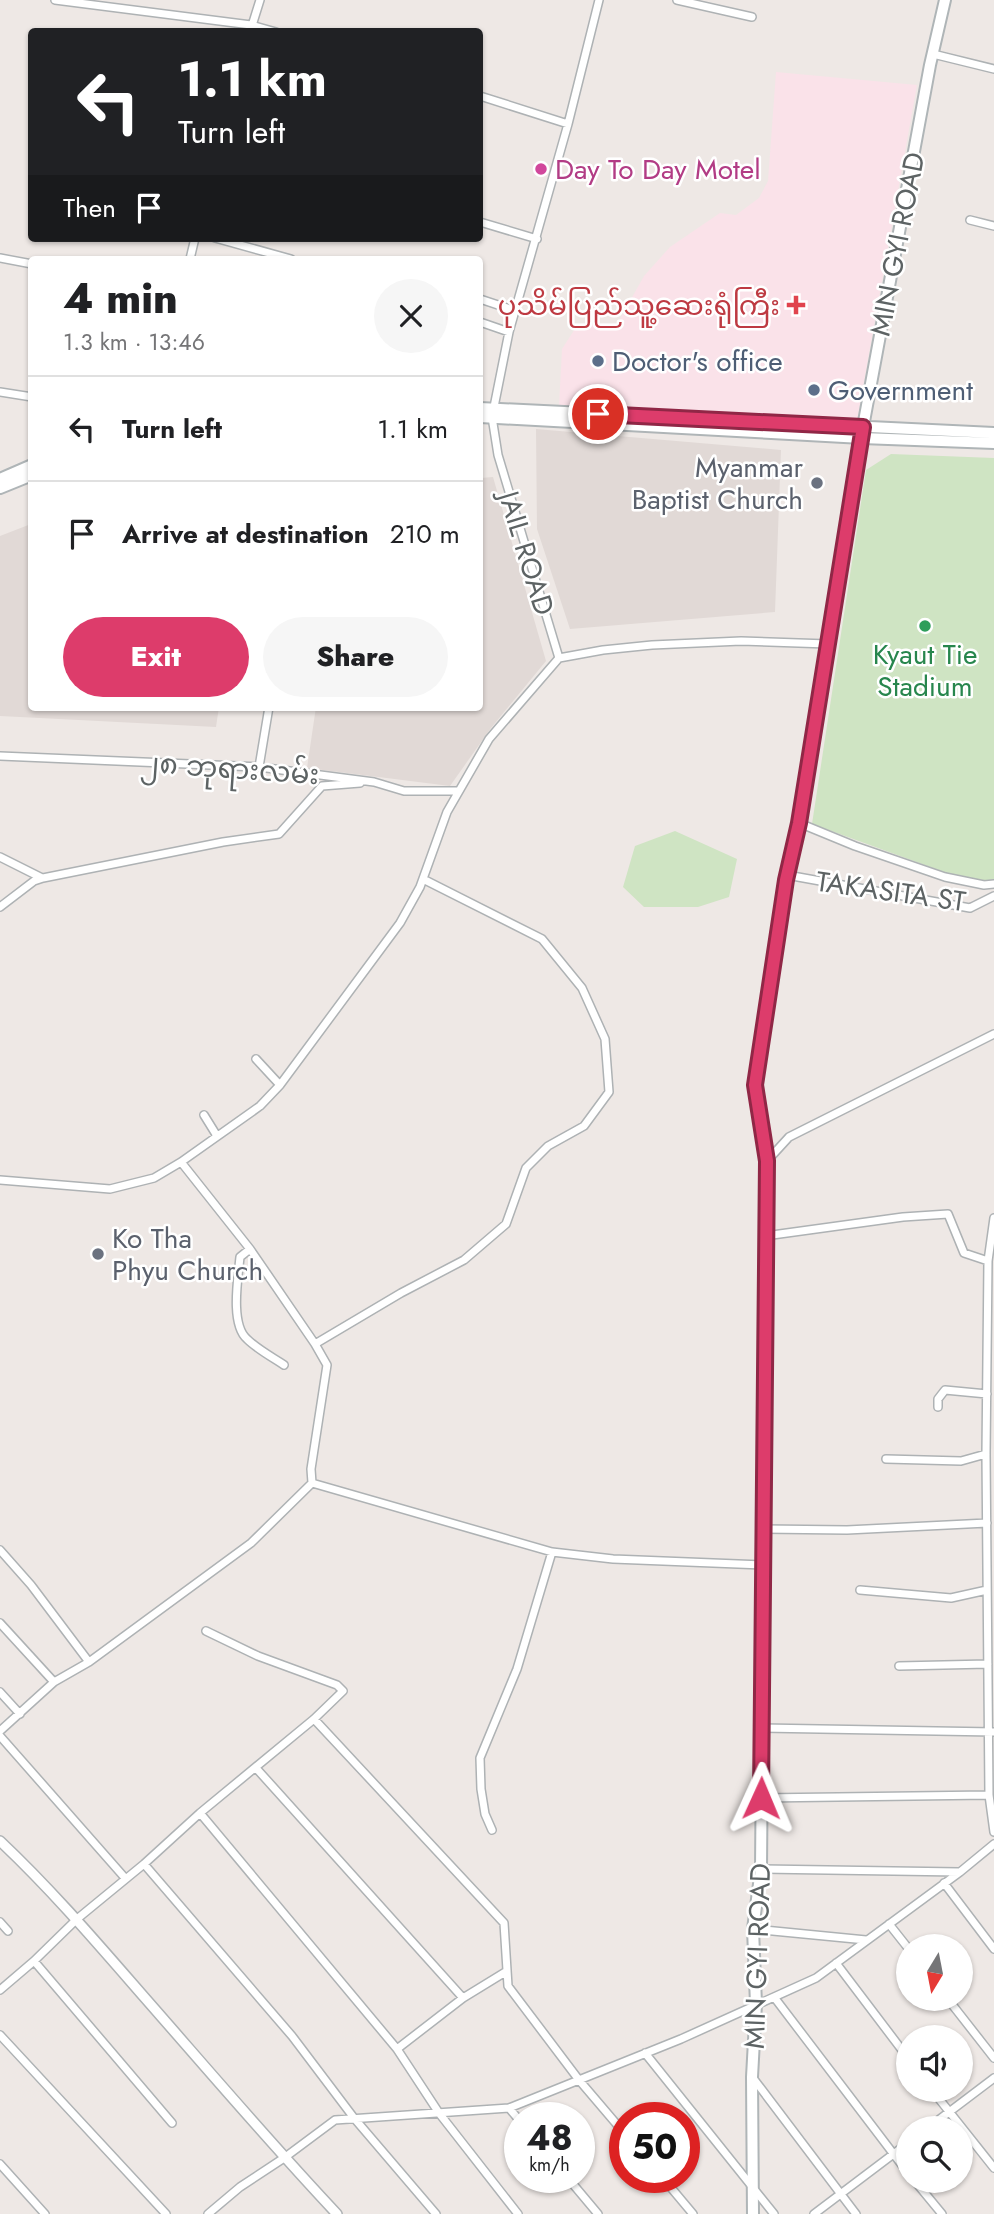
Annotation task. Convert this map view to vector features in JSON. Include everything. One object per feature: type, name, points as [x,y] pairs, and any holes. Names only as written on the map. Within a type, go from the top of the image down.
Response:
[{"type":"main road","name":"MIN GYI ROAD","points":[[753,2214],[752,2077],[756,2004],[752,1929],[761,1869],[767,1161],[755,1085],[787,875],[799,823],[862,432],[945,0]]},
{"type":"main road","points":[[483,409],[492,412],[862,432],[994,443]]},
{"type":"main road","points":[[483,415],[492,412]]},
{"type":"main road","points":[[862,432],[994,433]]},
{"type":"main road","points":[[0,479],[28,467]]},
{"type":"main road","points":[[0,488],[28,477]]},
{"type":"street","points":[[55,0],[251,28],[260,0]]},
{"type":"street","name":"JAIL ROAD","points":[[559,658],[498,455],[492,412],[509,332],[537,239],[599,0]]},
{"type":"street","points":[[677,0],[752,17]]},
{"type":"street","points":[[933,54],[994,69]]},
{"type":"street","points":[[483,97],[568,124]]},
{"type":"street","points":[[971,220],[994,226]]},
{"type":"street","points":[[483,223],[537,239]]},
{"type":"street","points":[[229,242],[280,256]]},
{"type":"street","points":[[0,258],[28,263]]},
{"type":"street","points":[[483,300],[516,311]]},
{"type":"street","points":[[483,323],[509,332]]},
{"type":"street","points":[[0,392],[28,396]]},
{"type":"street","points":[[0,1180],[110,1189],[154,1178],[260,1106],[280,1085],[400,923],[423,879],[447,812],[458,791],[489,740],[559,658],[603,650],[741,641],[828,644]]},
{"type":"street","points":[[259,767],[268,711]]},
{"type":"street","name":"၂၈ ဘုရားလမ်း","points":[[0,756],[259,767],[374,782],[404,791],[458,791]]},
{"type":"street","points":[[0,907],[34,881],[43,878],[223,842],[279,834],[322,786],[374,782]]},
{"type":"street","points":[[799,823],[855,846],[945,877],[985,885],[994,884]]},
{"type":"street","points":[[0,857],[43,878]]},
{"type":"street","name":"TAKASITA ST","points":[[787,875],[970,908],[994,897]]},
{"type":"street","points":[[315,1344],[401,1293],[464,1260],[506,1224],[526,1168],[548,1146],[584,1126],[609,1093],[606,1039],[582,988],[542,939],[423,879]]},
{"type":"street","points":[[767,1161],[789,1137],[994,1034]]},
{"type":"street","points":[[256,1059],[280,1085]]},
{"type":"street","points":[[204,1115],[217,1136]]},
{"type":"street","points":[[181,1162],[250,1249],[327,1365],[310,1469],[312,1483]]},
{"type":"street","points":[[765,1236],[903,1217],[948,1214],[964,1253],[988,1261]]},
{"type":"street","points":[[994,1218],[988,1261],[991,1319],[986,1454],[991,1732],[989,1795],[994,1832]]},
{"type":"street","points":[[250,1249],[240,1257],[238,1321],[244,1338],[284,1365]]},
{"type":"street","points":[[938,1407],[938,1399],[944,1390],[987,1394]]},
{"type":"street","points":[[886,1459],[961,1461],[986,1454]]},
{"type":"street","points":[[312,1483],[552,1552],[613,1559],[763,1565]]},
{"type":"street","points":[[0,1731],[54,1682],[89,1662],[251,1543],[312,1483]]},
{"type":"street","points":[[763,1529],[847,1530],[987,1523]]},
{"type":"street","points":[[0,1550],[31,1585],[89,1662]]},
{"type":"street","points":[[492,1830],[485,1814],[480,1758],[517,1669],[552,1552]]},
{"type":"street","points":[[860,1590],[951,1598],[987,1590]]},
{"type":"street","points":[[0,1623],[54,1682]]},
{"type":"street","points":[[0,1990],[77,1919],[344,1691],[337,1685],[258,1656],[206,1631]]},
{"type":"street","points":[[899,1666],[988,1664]]},
{"type":"street","points":[[0,1692],[20,1714]]},
{"type":"street","points":[[314,1719],[504,1923],[508,1986],[609,2115]]},
{"type":"street","points":[[762,1728],[991,1732]]},
{"type":"street","points":[[0,1736],[125,1878]]},
{"type":"street","points":[[256,1768],[463,1998]]},
{"type":"street","points":[[761,1798],[989,1795]]},
{"type":"street","points":[[200,1813],[397,2049],[439,2113],[518,2214]]},
{"type":"street","points":[[0,1841],[33,1871],[77,1919],[284,2158],[337,2214]]},
{"type":"street","points":[[524,2102],[645,2053],[816,1978],[994,1844]]},
{"type":"street","points":[[144,1864],[292,2036],[354,2118],[436,2214]]},
{"type":"street","points":[[761,1869],[960,1872]]},
{"type":"street","points":[[944,1883],[994,1949]]},
{"type":"street","points":[[0,1922],[8,1931]]},
{"type":"street","points":[[889,1924],[897,1934]]},
{"type":"street","points":[[752,1929],[867,1940]]},
{"type":"street","points":[[34,1961],[173,2123]]},
{"type":"street","points":[[836,1963],[896,2042]]},
{"type":"street","points":[[397,2049],[463,1998],[507,1971]]},
{"type":"street","points":[[774,1997],[896,2159]]},
{"type":"street","points":[[957,2011],[994,2058]]},
{"type":"street","points":[[0,2035],[166,2214]]},
{"type":"street","points":[[645,2053],[774,2214]]},
{"type":"street","points":[[752,2077],[856,2214]]},
{"type":"street","points":[[944,2116],[994,2078]]},
{"type":"street","points":[[941,2102],[994,2168]]},
{"type":"street","points":[[208,2214],[240,2187],[335,2120],[504,2108]]},
{"type":"street","points":[[814,2214],[896,2153]]},
{"type":"street","points":[[0,2164],[45,2214]]},
{"type":"street","points":[[580,2193],[598,2214]]},
{"type":"street","points":[[675,2193],[693,2214]]},
{"type":"street","points":[[925,2193],[942,2214]]},
{"type":"shaded area","points":[[776,72],[917,85],[856,426],[559,406],[562,349],[578,324],[617,324],[644,276],[670,247],[720,213],[736,215],[759,198],[768,181]]},
{"type":"shaded area","points":[[536,429],[781,450],[775,612],[570,629],[537,529]]},
{"type":"shaded area","points":[[493,477],[546,661],[491,728],[450,786],[307,768],[315,711],[483,711],[483,478]]},
{"type":"shaded area","points":[[28,525],[28,711],[218,711],[216,727],[0,716],[0,536]]},
{"type":"green space","points":[[891,454],[994,458],[994,884],[988,888],[812,824],[866,470]]},
{"type":"green space","points":[[675,831],[737,859],[729,897],[698,907],[644,907],[623,887],[635,846]]},
{"type":"place","name":"Day To Day Motel","points":[[541,169]]},
{"type":"place","name":"ပုသိမ်ပြည်သူ့ဆေးရုံကြီး","points":[[796,305]]},
{"type":"place","name":"Doctor's office","points":[[598,361]]},
{"type":"place","name":"Government","points":[[814,390]]},
{"type":"place","name":"Myanmar Baptist Church","points":[[817,483]]},
{"type":"place","name":"Kyaut Tie Stadium","points":[[925,626]]},
{"type":"place","name":"Ko Tha Phyu Church","points":[[98,1254]]},
{"type":"route","points":[[598,414],[863,427],[799,823],[786,880],[755,1085],[767,1161],[761,1798]]}]
